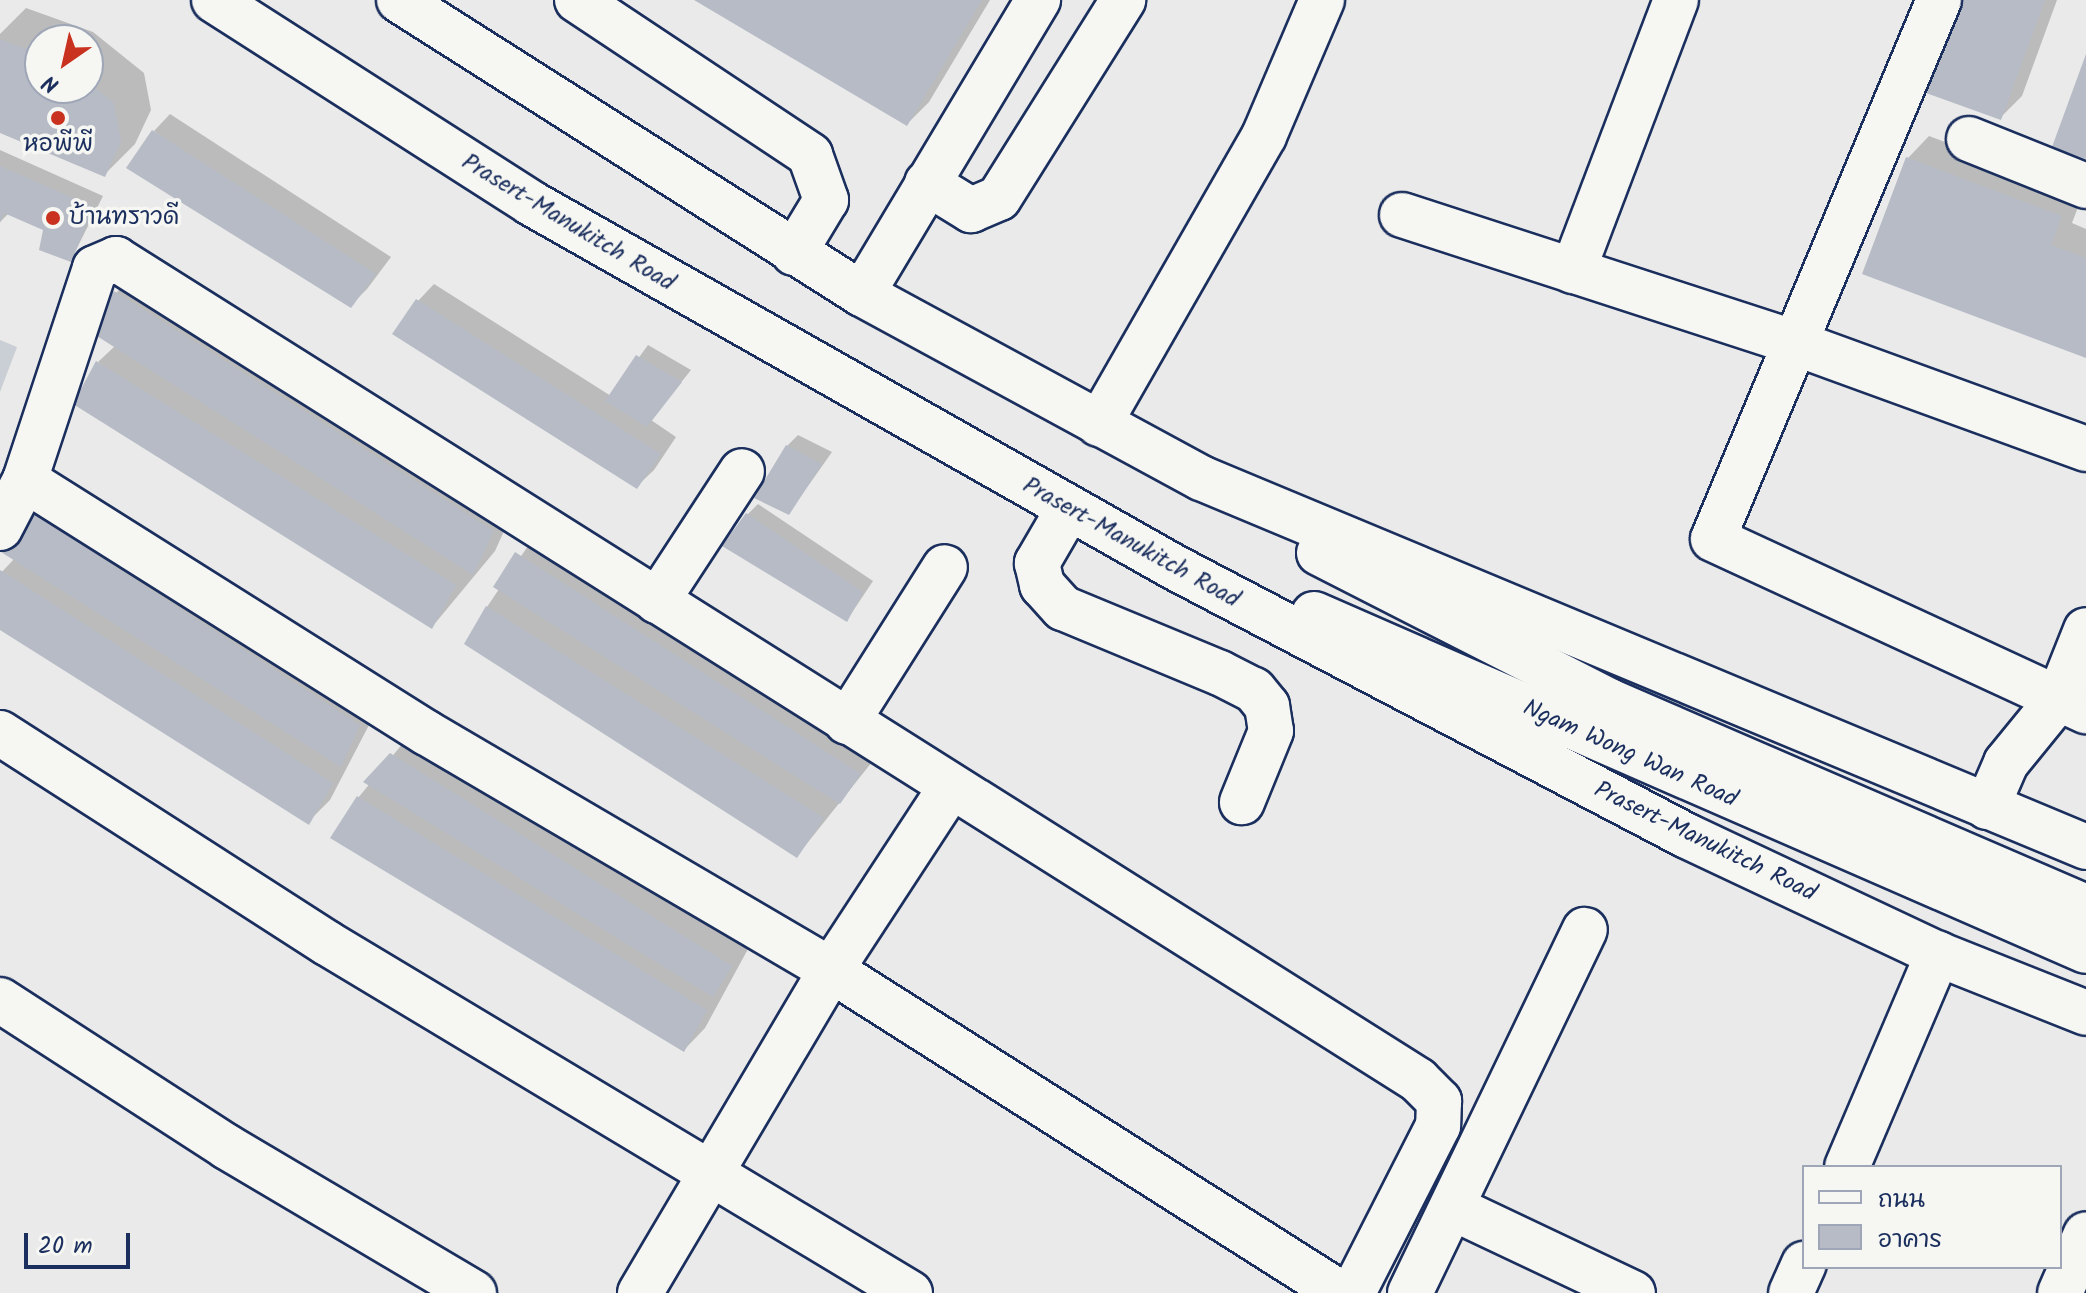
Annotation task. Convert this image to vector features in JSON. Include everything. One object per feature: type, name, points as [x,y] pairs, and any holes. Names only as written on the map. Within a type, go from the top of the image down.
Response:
[{"type":"street","name":"Prasert-Manukitch Road","points":[[214,0],[545,211],[1172,566],[1687,836],[1938,954],[2086,1013]]},
{"type":"street","points":[[399,0],[862,294],[1201,478],[2086,847]]},
{"type":"street","points":[[577,0],[810,155],[826,200],[794,253]]},
{"type":"street","points":[[862,294],[1038,0]]},
{"type":"street","points":[[927,183],[971,210],[999,198],[1123,0]]},
{"type":"street","points":[[1099,424],[1264,136],[1322,0]]},
{"type":"street","points":[[1573,271],[1676,0]]},
{"type":"street","points":[[1939,0],[1713,539],[2072,705]]},
{"type":"street","points":[[1969,139],[2086,186]]},
{"type":"street","points":[[1402,215],[1795,343],[2086,449]]},
{"type":"street","points":[[0,528],[25,480],[91,279],[116,259],[950,788],[1418,1080],[1439,1101],[1422,1165],[1353,1293]]},
{"type":"street","points":[[657,601],[742,471]]},
{"type":"street","name":"Ngam Wong Wan Road","points":[[1201,478],[1359,576],[1609,701],[2086,907]]},
{"type":"street","points":[[25,480],[427,733],[831,970],[1340,1293]]},
{"type":"street","points":[[1069,508],[1037,563],[1042,585],[1063,608],[1220,673],[1254,690],[1267,706],[1271,731],[1242,802]]},
{"type":"street","name":"Ngam Wong Wan Road","points":[[1172,566],[1340,624],[2086,951]]},
{"type":"street","points":[[847,722],[945,567]]},
{"type":"street","points":[[1987,807],[2006,763],[2072,705],[2086,630]]},
{"type":"street","points":[[0,733],[327,943],[910,1293]]},
{"type":"street","points":[[640,1293],[715,1177],[831,970],[950,788]]},
{"type":"street","points":[[1410,1293],[1585,930]]},
{"type":"street","points":[[1848,1165],[1938,954]]},
{"type":"street","points":[[0,1000],[227,1147],[474,1293]]},
{"type":"street","points":[[1453,1208],[1633,1293]]},
{"type":"street","points":[[2060,1293],[2086,1234]]},
{"type":"street","points":[[1791,1293],[1802,1268]]},
{"type":"shaded area","points":[[0,340],[17,347],[0,392]]},
{"type":"building","points":[[694,0],[982,0],[907,126]]},
{"type":"building","points":[[1960,0],[2045,0],[2001,120],[1926,93]]},
{"type":"building","name":"หอพีพี","points":[[0,39],[24,48],[24,104],[104,104],[104,95],[114,103],[121,142],[105,177],[0,133]]},
{"type":"building","points":[[2086,54],[2086,159],[2052,147]]},
{"type":"building","points":[[152,130],[376,274],[351,308],[126,168]]},
{"type":"building","points":[[1906,157],[2062,216],[2051,245],[2086,258],[2086,358],[1862,274]]},
{"type":"building","name":"บ้านทราวดี","points":[[0,166],[94,207],[71,262],[39,250],[43,230],[4,213],[0,223]]},
{"type":"building","points":[[114,291],[494,531],[473,575],[89,331]]},
{"type":"building","points":[[416,299],[661,454],[637,489],[392,334]]},
{"type":"building","points":[[636,355],[682,382],[647,427],[605,401]]},
{"type":"building","points":[[96,361],[456,585],[432,629],[73,404]]},
{"type":"building","points":[[786,445],[822,464],[789,515],[754,498]]},
{"type":"building","points":[[26,509],[360,725],[341,767],[1,552]]},
{"type":"building","points":[[746,513],[863,592],[847,622],[722,546]]},
{"type":"building","points":[[515,552],[861,774],[840,804],[493,587]]},
{"type":"building","points":[[0,570],[333,783],[309,825],[0,630]]},
{"type":"building","points":[[486,606],[824,818],[797,858],[464,644]]},
{"type":"building","points":[[390,753],[732,966],[713,997],[363,782]]},
{"type":"building","points":[[357,796],[707,1010],[684,1052],[330,838]]},
{"type":"place","name":"หอพีพี","points":[[58,118]]},
{"type":"place","name":"บ้านทราวดี","points":[[53,218]]}]
